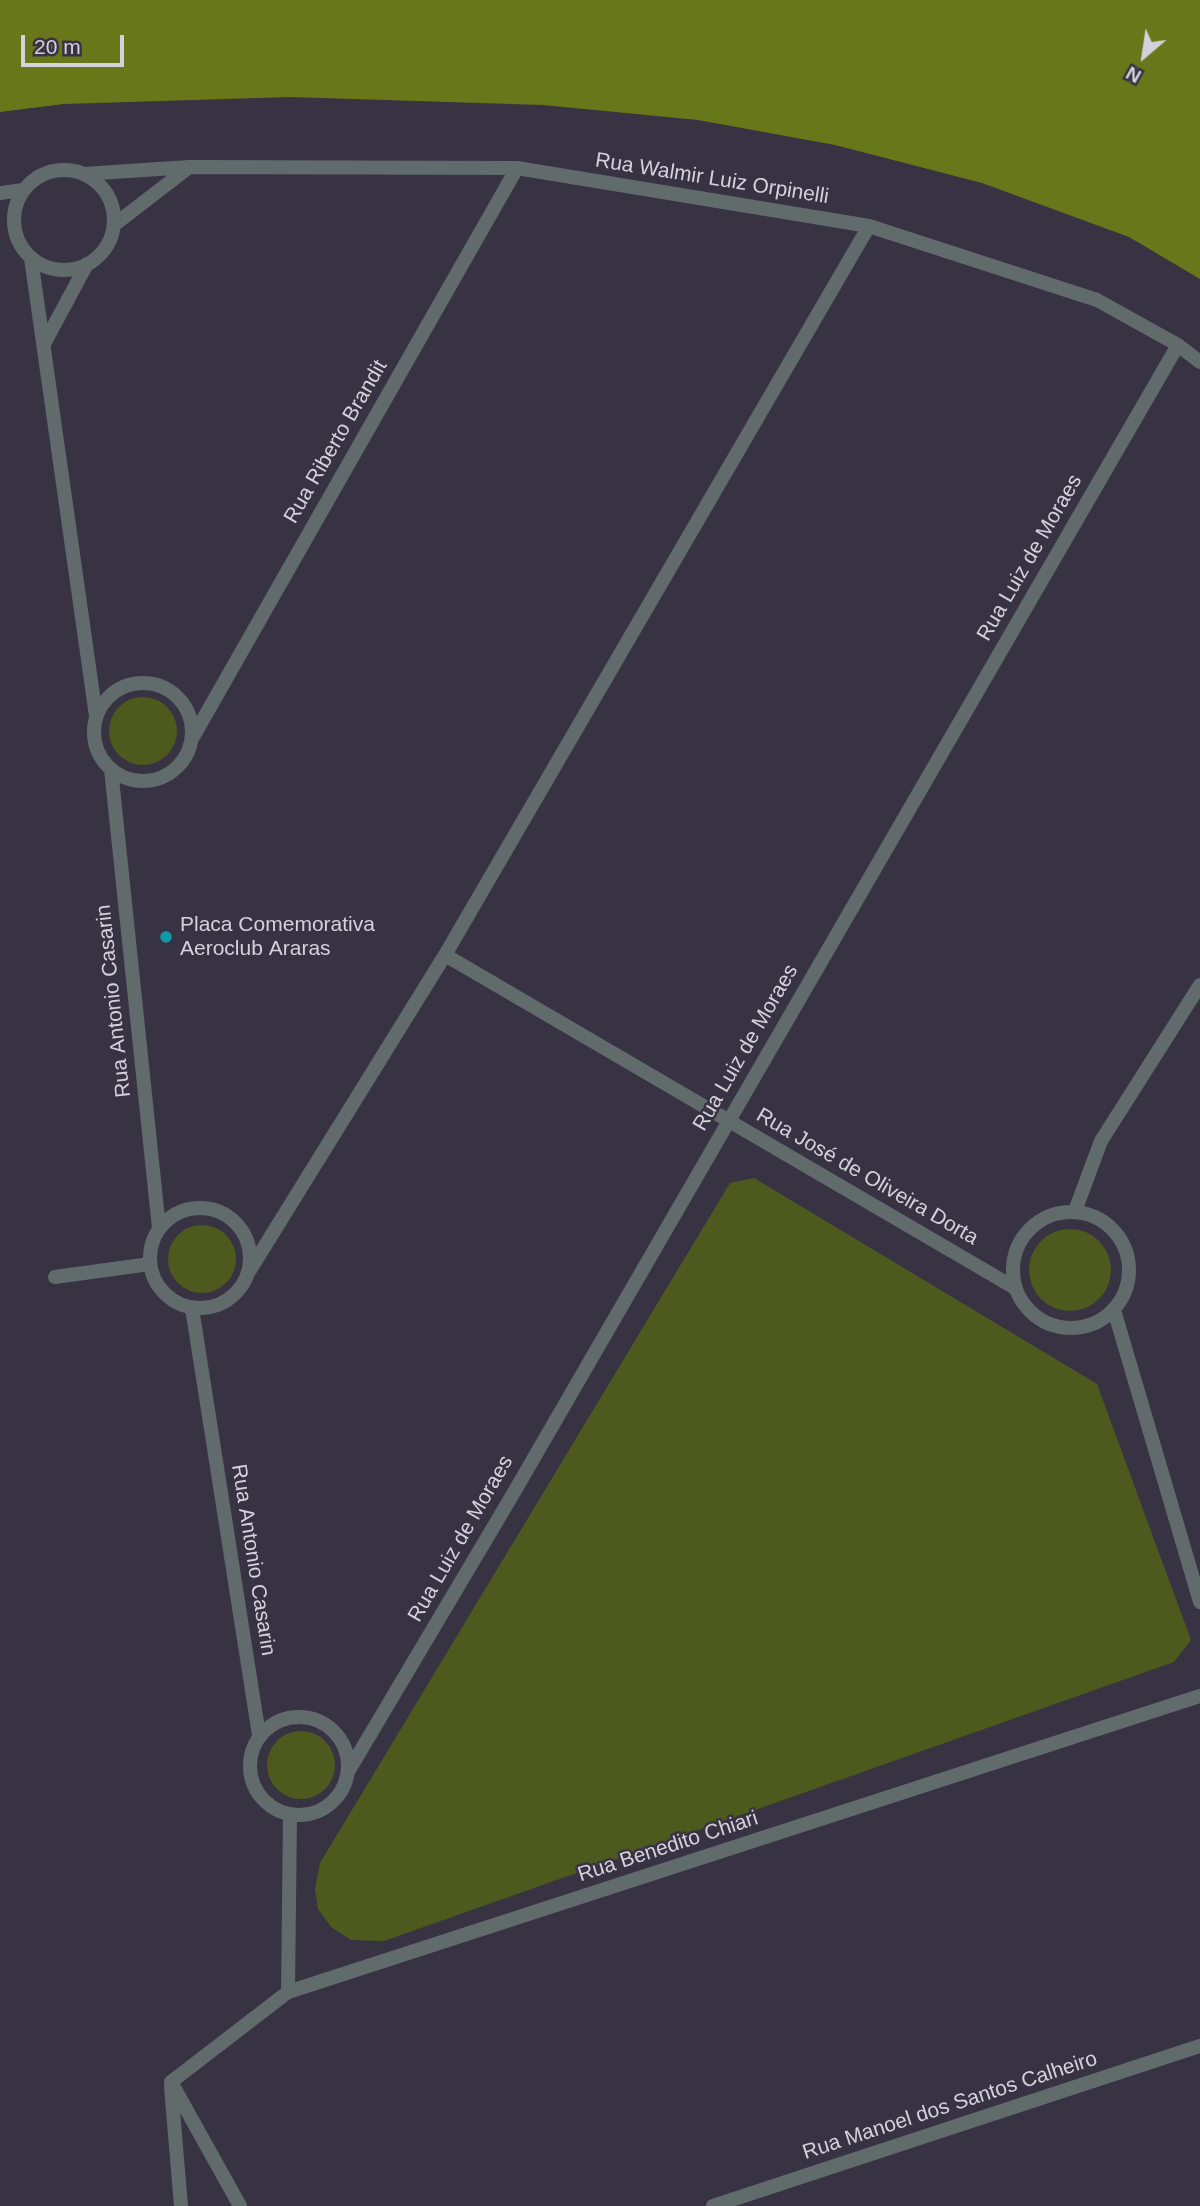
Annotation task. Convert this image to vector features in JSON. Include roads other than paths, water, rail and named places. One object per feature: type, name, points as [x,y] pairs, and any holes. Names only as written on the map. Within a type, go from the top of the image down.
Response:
[{"type":"street","name":"Rua Walmir Luiz Orpinelli","points":[[83,174],[189,167],[517,168],[869,226],[1097,300],[1178,345],[1200,362]]},
{"type":"street","points":[[114,225],[189,167]]},
{"type":"street","name":"Rua Riberto Brandit","points":[[193,737],[517,168]]},
{"type":"street","points":[[67,170],[83,174],[96,182],[107,195],[113,210],[114,225],[109,241],[100,254],[87,264],[58,270],[44,266],[31,258],[15,233],[13,218],[16,203],[23,190],[35,179],[50,172],[67,170]]},
{"type":"street","points":[[0,192],[23,190]]},
{"type":"street","points":[[250,1270],[246,1236],[235,1222],[221,1212],[204,1208],[187,1210],[172,1217],[159,1228],[153,1239],[150,1264],[154,1280],[163,1293],[176,1303],[192,1308],[222,1304],[234,1296],[244,1284],[250,1270],[445,955],[869,226]]},
{"type":"street","points":[[31,258],[96,716]]},
{"type":"street","points":[[44,344],[87,264]]},
{"type":"street","name":"Rua Luiz de Moraes","points":[[348,1772],[513,1494],[1178,345]]},
{"type":"street","points":[[145,682],[161,685],[175,694],[186,706],[193,737],[180,765],[154,780],[138,781],[111,769],[101,758],[95,745],[93,730],[96,716],[104,702],[115,691],[145,682]]},
{"type":"street","name":"Rua Antonio Casarin","points":[[111,769],[159,1228]]},
{"type":"street","name":"Rua José de Oliveira Dorta","points":[[445,955],[1015,1287]]},
{"type":"street","points":[[1075,1211],[1101,1141],[1200,985]]},
{"type":"street","points":[[1075,1211],[1094,1215],[1110,1226],[1122,1240],[1128,1258],[1129,1276],[1124,1294],[1114,1310],[1100,1321],[1084,1327],[1066,1328],[1049,1324],[1034,1316],[1022,1303],[1015,1287],[1012,1268],[1015,1250],[1024,1233],[1039,1220],[1056,1213],[1075,1211]]},
{"type":"street","points":[[55,1277],[150,1264]]},
{"type":"street","name":"Rua Antonio Casarin","points":[[192,1308],[260,1735]]},
{"type":"street","points":[[1114,1310],[1200,1602]]},
{"type":"street","name":"Rua Benedito Chiari","points":[[171,2082],[288,1993],[1200,1696]]},
{"type":"street","points":[[302,1716],[317,1720],[331,1729],[341,1741],[348,1756],[348,1772],[344,1788],[335,1801],[306,1815],[290,1815],[270,1806],[255,1790],[250,1777],[249,1762],[252,1748],[260,1735],[271,1725],[286,1718],[302,1716]]},
{"type":"street","points":[[288,1993],[290,1815]]},
{"type":"street","name":"Rua Manoel dos Santos Calheiro","points":[[713,2206],[1200,2046]]},
{"type":"street","points":[[171,2082],[181,2206]]},
{"type":"street","points":[[171,2082],[240,2206]]},
{"type":"place","name":"Placa Comemorativa Aeroclub Araras","points":[[166,937]]}]
